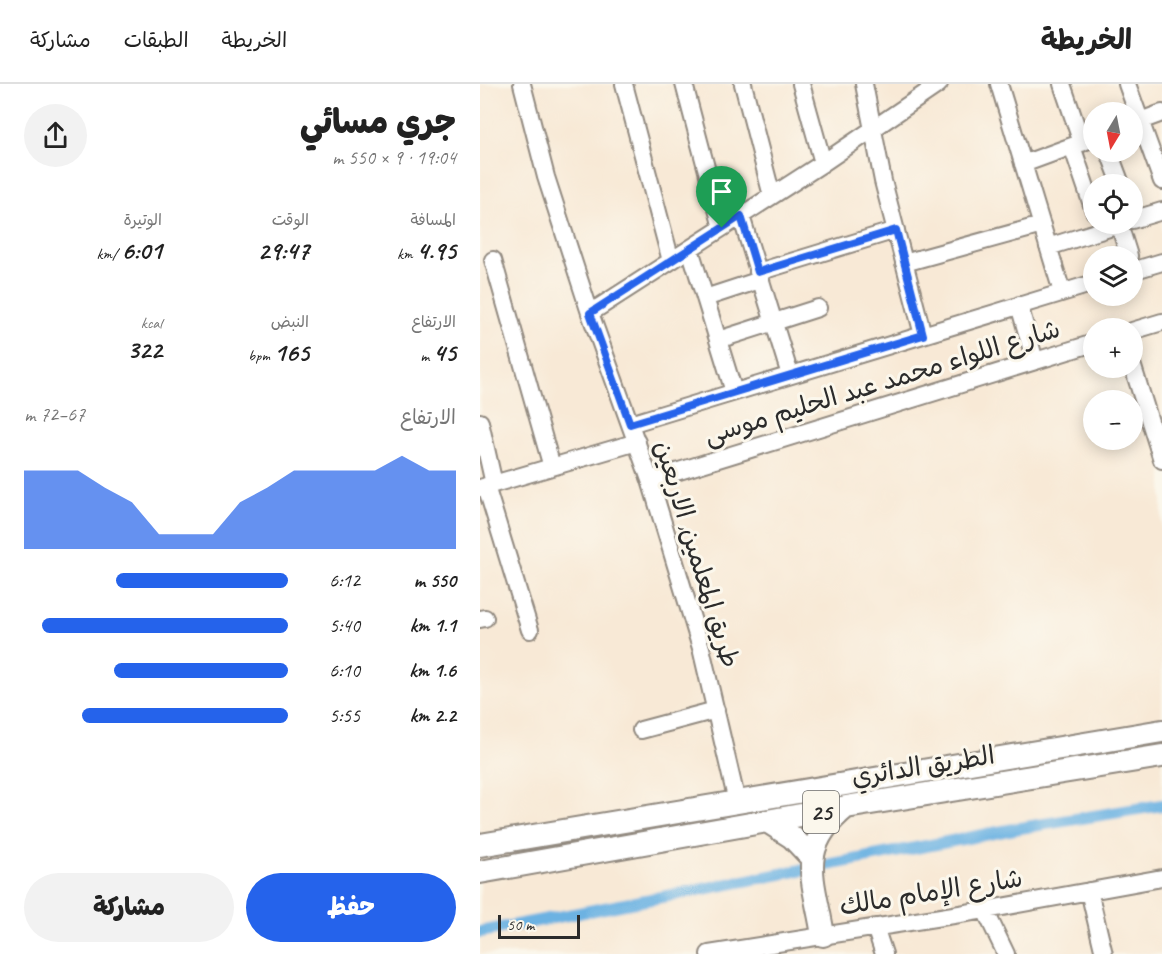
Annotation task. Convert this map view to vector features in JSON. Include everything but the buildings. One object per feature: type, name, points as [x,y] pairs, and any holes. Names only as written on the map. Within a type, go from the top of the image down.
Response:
[{"type":"highway","name":"الطريق الدائري","points":[[480,845],[1162,731]]},
{"type":"highway","name":"الطريق الدائري","points":[[480,872],[846,807],[1162,756]]},
{"type":"highway","points":[[823,935],[811,857],[825,825],[846,807]]},
{"type":"highway","points":[[767,821],[792,837],[811,857]]},
{"type":"street","name":"طريق المعلمين, الاربعين","points":[[522,84],[546,177],[590,313],[650,480],[701,648],[737,802]]},
{"type":"street","points":[[624,84],[671,261]]},
{"type":"street","points":[[684,84],[722,228]]},
{"type":"street","points":[[743,84],[772,196]]},
{"type":"street","points":[[801,84],[823,163]]},
{"type":"street","points":[[864,84],[896,230],[923,335]]},
{"type":"street","points":[[590,313],[823,163],[939,84]]},
{"type":"street","points":[[999,84],[1062,292]]},
{"type":"street","points":[[1062,84],[1082,142],[1087,174]]},
{"type":"street","points":[[1127,84],[1132,102]]},
{"type":"street","points":[[1143,121],[1162,114]]},
{"type":"street","points":[[1143,137],[1162,181]]},
{"type":"street","points":[[1023,164],[1082,142]]},
{"type":"street","points":[[1143,217],[1162,211]]},
{"type":"street","points":[[741,216],[790,375]]},
{"type":"street","points":[[904,263],[1042,225]]},
{"type":"street","points":[[705,298],[759,276],[896,230]]},
{"type":"street","points":[[1048,247],[1083,233]]},
{"type":"street","points":[[690,249],[734,392]]},
{"type":"street","points":[[493,261],[552,466]]},
{"type":"street","points":[[1143,265],[1162,262]]},
{"type":"street","name":"شارع اللواء محمد عبد الحليم موسى","points":[[630,424],[1083,286]]},
{"type":"street","points":[[1019,305],[1035,362]]},
{"type":"street","points":[[718,340],[818,308]]},
{"type":"street","points":[[1143,328],[1162,322]]},
{"type":"street","name":"شارع اللواء محمد عبد الحليم موسى","points":[[650,480],[1083,347]]},
{"type":"street","points":[[1136,378],[1162,460]]},
{"type":"street","points":[[480,422],[487,486],[530,630]]},
{"type":"street","points":[[487,486],[637,442]]},
{"type":"street","points":[[641,730],[716,710]]},
{"type":"street","name":"شارع الإمام مالك","points":[[709,954],[778,948],[823,935],[985,910],[1162,878]]},
{"type":"street","points":[[1089,891],[1104,954]]},
{"type":"street","points":[[985,910],[1006,954]]},
{"type":"street","points":[[875,927],[884,954]]},
{"type":"waterway","points":[[480,932],[1014,829],[1162,805]]},
{"type":"route","points":[[741,216],[758,272],[896,230],[923,335],[630,424],[590,313],[722,228],[741,216]]}]
